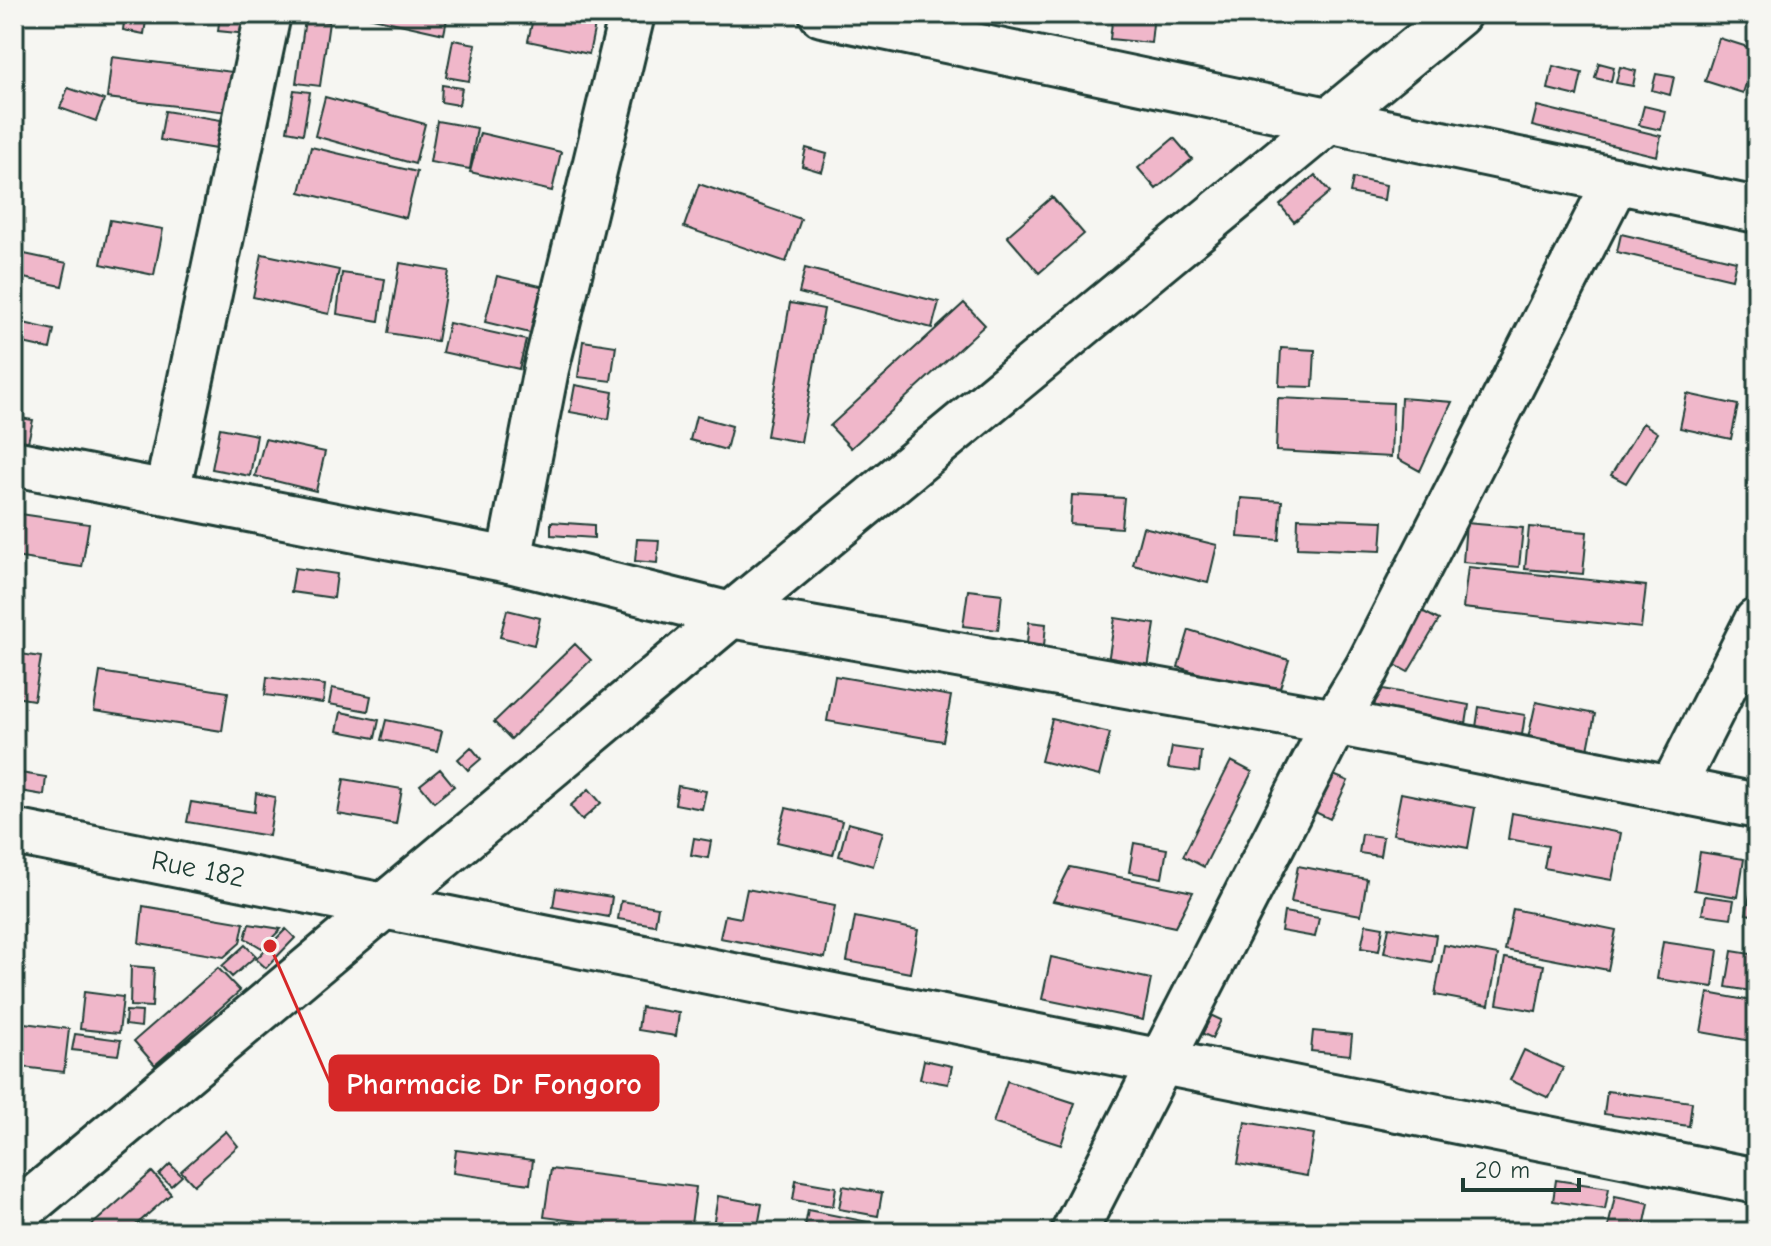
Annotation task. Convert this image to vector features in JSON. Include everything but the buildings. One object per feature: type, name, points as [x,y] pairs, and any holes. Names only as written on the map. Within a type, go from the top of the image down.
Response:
[{"type":"street","points":[[167,492],[268,14]]},
{"type":"street","points":[[509,560],[546,369],[632,14]]},
{"type":"street","points":[[822,14],[1757,210]]},
{"type":"street","points":[[14,1216],[731,615],[1458,14]]},
{"type":"street","points":[[1074,1232],[1616,181]]},
{"type":"street","points":[[14,463],[509,560],[731,615],[1335,722],[1757,806]]},
{"type":"street","points":[[1672,789],[1757,621]]},
{"type":"street","name":"Rue 182","points":[[14,832],[1757,1181]]},
{"type":"place","name":"Pharmacie Dr Fongoro","points":[[270,946]]}]
